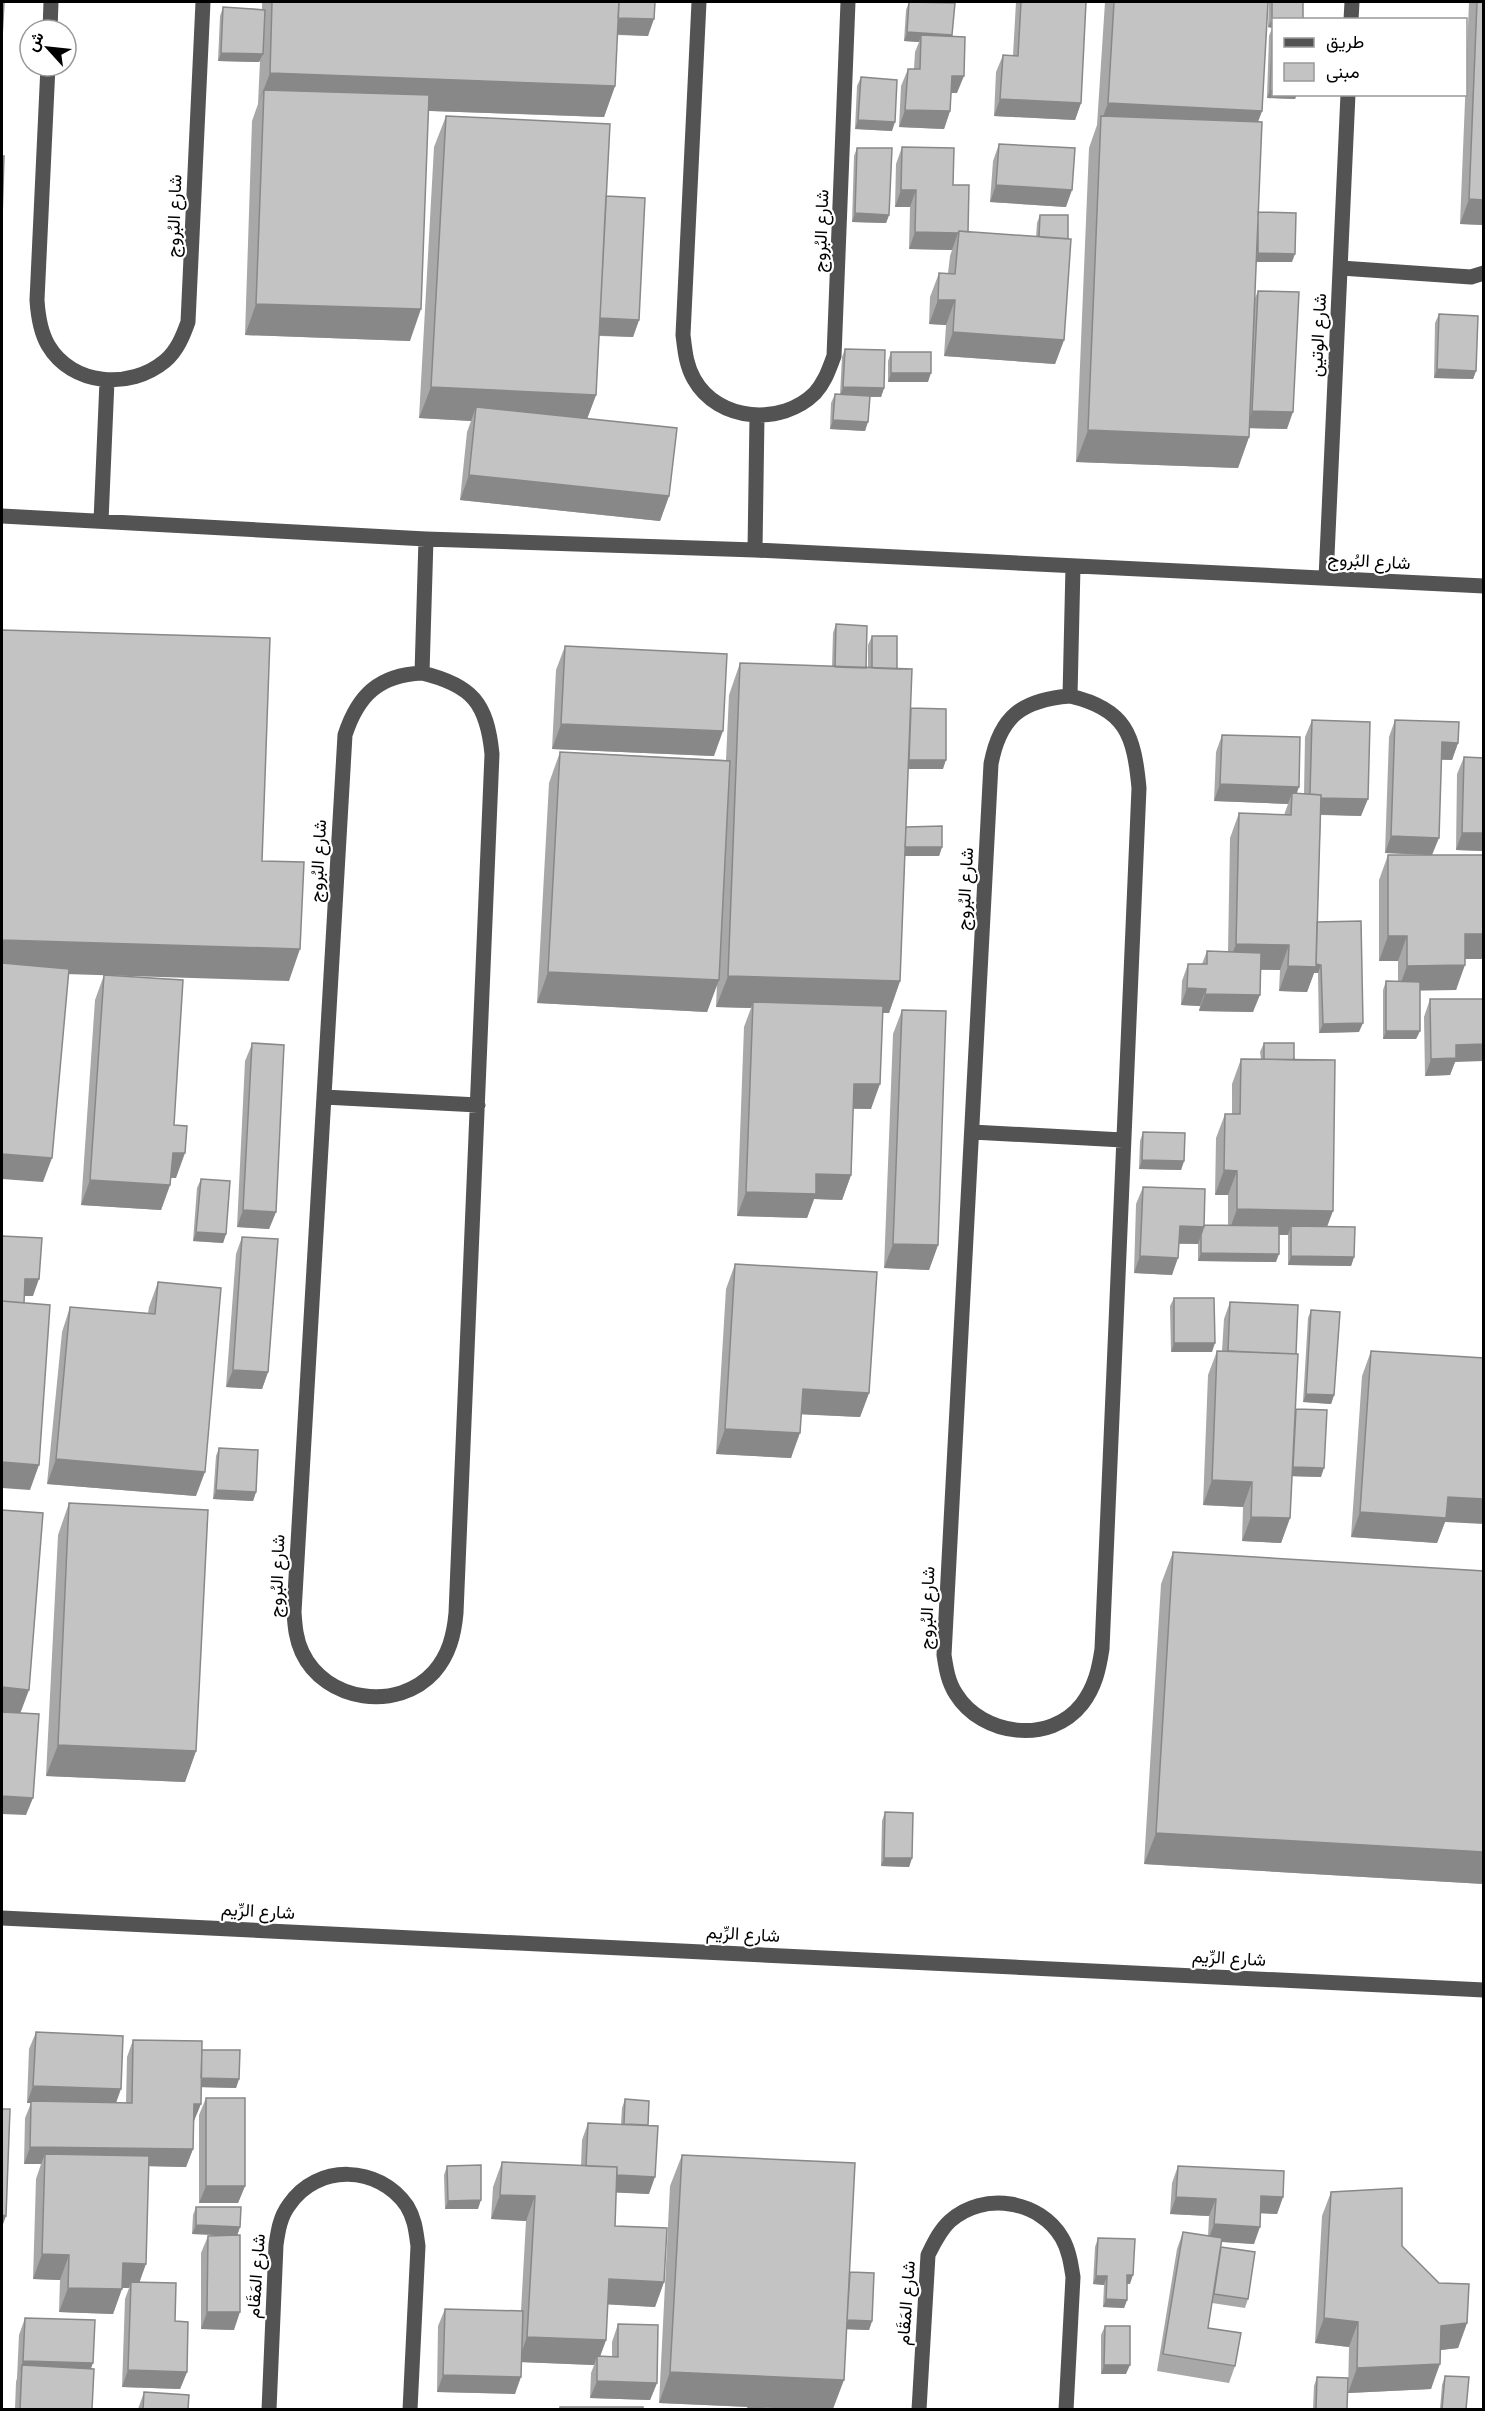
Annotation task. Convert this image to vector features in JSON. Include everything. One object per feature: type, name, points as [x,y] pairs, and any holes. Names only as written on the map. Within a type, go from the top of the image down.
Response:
[{"type":"street","points":[[50,18],[51,2]]},
{"type":"street","name":"شارع البُروج","points":[[47,78],[37,300],[39,324],[48,345],[64,363],[84,375],[107,381],[128,380],[149,373],[167,360],[180,342],[188,321],[203,2]]},
{"type":"street","name":"شارع البُروج","points":[[699,2],[683,335],[686,359],[695,381],[712,399],[733,411],[757,416],[778,414],[798,405],[815,393],[827,376],[834,356],[848,2]]},
{"type":"street","points":[[1351,18],[1352,2]]},
{"type":"street","name":"شارع الوتين","points":[[1326,578],[1348,96]]},
{"type":"street","points":[[1341,268],[1471,277],[1484,273]]},
{"type":"street","points":[[101,521],[107,381]]},
{"type":"street","points":[[754,550],[757,416]]},
{"type":"street","name":"شارع البُروج","points":[[2,516],[426,539],[754,550],[1484,586]]},
{"type":"street","points":[[422,674],[426,539]]},
{"type":"street","points":[[1070,696],[1073,566]]},
{"type":"street","name":"شارع البُروج","points":[[405,674],[422,674],[449,680],[466,691],[481,708],[489,729],[492,754],[454,1634],[446,1655],[434,1672],[416,1686],[396,1694],[374,1698],[353,1694],[333,1686],[316,1672],[303,1654],[296,1634],[294,1612],[324,1097],[345,735],[352,713],[365,695],[383,682],[405,674]]},
{"type":"street","name":"شارع البُروج","points":[[1070,696],[1094,702],[1115,716],[1129,736],[1136,760],[1139,788],[1099,1669],[1092,1688],[1081,1706],[1046,1727],[1025,1731],[985,1722],[969,1709],[956,1694],[947,1675],[944,1654],[972,1132],[991,764],[995,742],[1007,722],[1024,706],[1047,698],[1070,696]]},
{"type":"street","points":[[324,1097],[478,1106]]},
{"type":"street","points":[[972,1132],[1123,1140]]},
{"type":"street","name":"شارع الرِّيم","points":[[2,1918],[1484,1990]]},
{"type":"street","name":"شارع المَقَام","points":[[269,2409],[276,2245],[279,2224],[288,2205],[301,2190],[319,2180],[339,2174],[358,2174],[378,2180],[394,2192],[408,2207],[416,2226],[418,2246],[410,2409]]},
{"type":"street","name":"شارع المَقَام","points":[[919,2409],[928,2255],[937,2236],[951,2220],[968,2209],[989,2203],[1010,2203],[1030,2209],[1048,2221],[1062,2237],[1070,2257],[1073,2277],[1066,2409]]},
{"type":"building","points":[[2,2],[4,2],[2,38]]},
{"type":"building","points":[[272,2],[619,2],[615,86],[270,73]]},
{"type":"building","points":[[619,2],[655,2],[654,19],[618,18]]},
{"type":"building","points":[[909,2],[955,3],[952,35],[907,32]]},
{"type":"building","points":[[1021,2],[1086,2],[1081,103],[1000,99],[1003,55],[1018,56]]},
{"type":"building","points":[[1114,2],[1268,2],[1262,111],[1108,103]]},
{"type":"building","points":[[1272,2],[1303,2],[1303,18],[1272,18]]},
{"type":"building","points":[[1477,2],[1484,2],[1484,200],[1469,199]]},
{"type":"building","points":[[223,7],[265,10],[263,54],[221,53]]},
{"type":"building","points":[[921,35],[965,37],[964,76],[952,76],[950,111],[905,110],[908,69],[920,69]]},
{"type":"building","points":[[1272,48],[1272,90],[1270,90]]},
{"type":"building","points":[[861,77],[897,80],[895,122],[858,120]]},
{"type":"building","points":[[264,90],[429,95],[421,309],[256,304]]},
{"type":"building","points":[[446,116],[610,124],[596,395],[431,387]]},
{"type":"building","points":[[1101,116],[1262,122],[1249,437],[1088,430]]},
{"type":"building","points":[[999,144],[1075,148],[1072,190],[996,185]]},
{"type":"building","points":[[902,147],[954,148],[953,185],[969,185],[968,232],[915,232],[916,190],[901,190]]},
{"type":"building","points":[[857,148],[892,148],[889,215],[855,213]]},
{"type":"building","points":[[2,156],[4,156],[2,219]]},
{"type":"building","points":[[606,196],[645,198],[639,320],[600,318]]},
{"type":"building","points":[[1258,212],[1296,213],[1295,254],[1258,253]]},
{"type":"building","points":[[1040,215],[1068,215],[1068,239],[1039,237]]},
{"type":"building","points":[[959,231],[1071,239],[1064,340],[953,332],[955,300],[938,300],[939,273],[955,274]]},
{"type":"building","points":[[1258,291],[1299,292],[1293,412],[1252,411]]},
{"type":"building","points":[[1439,314],[1478,316],[1476,371],[1437,369]]},
{"type":"building","points":[[845,349],[885,350],[884,388],[843,387]]},
{"type":"building","points":[[891,352],[931,352],[931,373],[891,373]]},
{"type":"building","points":[[835,394],[870,396],[868,422],[833,420]]},
{"type":"building","points":[[476,407],[677,428],[669,496],[469,475]]},
{"type":"building","points":[[836,624],[867,626],[866,668],[835,667]]},
{"type":"building","points":[[2,630],[270,638],[262,861],[304,862],[300,949],[2,940]]},
{"type":"building","points":[[872,636],[897,636],[897,669],[872,668]]},
{"type":"building","points":[[565,646],[727,654],[723,731],[561,724]]},
{"type":"building","points":[[740,663],[912,669],[900,981],[728,976]]},
{"type":"building","points":[[911,708],[946,709],[946,760],[909,760]]},
{"type":"building","points":[[1312,720],[1370,722],[1368,799],[1321,798],[1321,795],[1310,794]]},
{"type":"building","points":[[1395,720],[1459,722],[1458,743],[1442,742],[1439,838],[1391,836]]},
{"type":"building","points":[[1222,735],[1300,737],[1299,787],[1220,784]]},
{"type":"building","points":[[560,752],[730,761],[719,980],[548,972]]},
{"type":"building","points":[[1464,757],[1484,758],[1484,833],[1462,833]]},
{"type":"building","points":[[1292,793],[1321,795],[1316,967],[1288,966],[1289,945],[1236,944],[1239,813],[1291,815]]},
{"type":"building","points":[[942,826],[942,847],[905,847],[906,827]]},
{"type":"building","points":[[1388,855],[1484,855],[1484,934],[1465,934],[1465,965],[1407,966],[1407,936],[1388,936]]},
{"type":"building","points":[[1361,921],[1363,1023],[1323,1024],[1321,965],[1316,964],[1317,922]]},
{"type":"building","points":[[1207,951],[1261,953],[1260,995],[1205,994],[1206,989],[1187,988],[1188,964],[1207,964]]},
{"type":"building","points":[[2,963],[69,969],[52,1158],[2,1154]]},
{"type":"building","points":[[104,975],[183,980],[174,1125],[187,1126],[185,1153],[173,1153],[170,1185],[90,1180]]},
{"type":"building","points":[[1386,981],[1420,982],[1420,1031],[1386,1031]]},
{"type":"building","points":[[1430,999],[1484,999],[1484,1044],[1456,1045],[1456,1058],[1431,1059]]},
{"type":"building","points":[[753,1002],[883,1006],[880,1084],[854,1084],[851,1175],[816,1174],[816,1194],[746,1192]]},
{"type":"building","points":[[902,1010],[946,1011],[938,1245],[893,1244]]},
{"type":"building","points":[[252,1043],[284,1045],[276,1212],[243,1210]]},
{"type":"building","points":[[1264,1043],[1294,1043],[1294,1060],[1264,1059]]},
{"type":"building","points":[[1241,1059],[1335,1060],[1333,1211],[1237,1209],[1237,1171],[1224,1170],[1225,1114],[1240,1114]]},
{"type":"building","points":[[1143,1132],[1185,1133],[1184,1161],[1142,1160]]},
{"type":"building","points":[[201,1179],[230,1181],[226,1234],[196,1232]]},
{"type":"building","points":[[1143,1187],[1205,1189],[1204,1227],[1180,1226],[1178,1258],[1140,1256]]},
{"type":"building","points":[[1204,1225],[1279,1226],[1279,1254],[1201,1253],[1201,1235]]},
{"type":"building","points":[[1291,1226],[1355,1227],[1354,1257],[1291,1256]]},
{"type":"building","points":[[2,1236],[42,1238],[39,1279],[25,1279],[24,1303],[2,1301]]},
{"type":"building","points":[[242,1237],[278,1239],[268,1372],[233,1370]]},
{"type":"building","points":[[735,1264],[877,1272],[869,1393],[803,1389],[800,1433],[725,1429]]},
{"type":"building","points":[[158,1282],[221,1288],[205,1472],[56,1459],[70,1307],[155,1314]]},
{"type":"building","points":[[1174,1298],[1214,1298],[1215,1343],[1174,1343]]},
{"type":"building","points":[[2,1301],[50,1305],[39,1465],[2,1462]]},
{"type":"building","points":[[1230,1302],[1298,1305],[1296,1354],[1228,1351]]},
{"type":"building","points":[[1311,1310],[1340,1312],[1334,1395],[1306,1394]]},
{"type":"building","points":[[1217,1351],[1298,1354],[1290,1518],[1251,1517],[1252,1482],[1212,1480]]},
{"type":"building","points":[[1371,1351],[1484,1358],[1484,1499],[1448,1497],[1446,1518],[1360,1512]]},
{"type":"building","points":[[1296,1409],[1327,1410],[1324,1468],[1293,1467]]},
{"type":"building","points":[[219,1448],[258,1450],[256,1492],[216,1490]]},
{"type":"building","points":[[69,1503],[208,1510],[196,1751],[58,1745]]},
{"type":"building","points":[[2,1510],[43,1513],[29,1690],[2,1687]]},
{"type":"building","points":[[1173,1552],[1484,1571],[1484,1852],[1156,1833]]},
{"type":"building","points":[[2,1712],[39,1714],[33,1798],[2,1796]]},
{"type":"building","points":[[885,1812],[913,1813],[912,1858],[884,1858]]},
{"type":"building","points":[[36,2032],[123,2036],[121,2089],[33,2086]]},
{"type":"building","points":[[133,2040],[202,2041],[201,2104],[194,2104],[193,2149],[30,2147],[31,2101],[132,2103]]},
{"type":"building","points":[[202,2050],[240,2050],[239,2079],[201,2078]]},
{"type":"building","points":[[206,2098],[245,2098],[245,2186],[206,2186]]},
{"type":"building","points":[[625,2099],[649,2101],[648,2125],[624,2124]]},
{"type":"building","points":[[2,2109],[10,2109],[6,2216],[2,2215]]},
{"type":"building","points":[[588,2123],[658,2126],[655,2177],[617,2175],[617,2167],[586,2166]]},
{"type":"building","points":[[45,2154],[149,2156],[146,2264],[123,2263],[122,2289],[68,2288],[69,2255],[42,2254]]},
{"type":"building","points":[[682,2155],[855,2163],[844,2380],[670,2372]]},
{"type":"building","points":[[502,2162],[617,2167],[615,2226],[667,2228],[664,2282],[609,2279],[606,2340],[527,2337],[535,2196],[500,2195]]},
{"type":"building","points":[[481,2165],[481,2200],[448,2201],[447,2166]]},
{"type":"building","points":[[1178,2166],[1284,2171],[1283,2197],[1261,2196],[1260,2227],[1214,2224],[1216,2199],[1176,2197]]},
{"type":"building","points":[[1402,2188],[1402,2246],[1439,2283],[1469,2284],[1467,2323],[1441,2326],[1440,2364],[1357,2368],[1358,2322],[1324,2318],[1331,2192]]},
{"type":"building","points":[[196,2207],[241,2207],[240,2227],[196,2225]]},
{"type":"building","points":[[1183,2232],[1222,2238],[1208,2328],[1241,2333],[1235,2366],[1163,2354]]},
{"type":"building","points":[[240,2235],[240,2312],[207,2312],[208,2236]]},
{"type":"building","points":[[1098,2238],[1135,2239],[1133,2275],[1127,2275],[1127,2300],[1106,2299],[1107,2276],[1096,2276]]},
{"type":"building","points":[[1221,2247],[1255,2252],[1248,2299],[1214,2294]]},
{"type":"building","points":[[850,2272],[874,2273],[872,2321],[847,2320]]},
{"type":"building","points":[[131,2282],[176,2283],[175,2321],[188,2322],[187,2372],[128,2370]]},
{"type":"building","points":[[445,2309],[523,2311],[521,2377],[443,2375]]},
{"type":"building","points":[[25,2318],[95,2320],[93,2363],[23,2361]]},
{"type":"building","points":[[618,2324],[658,2325],[657,2383],[597,2381],[597,2356],[618,2357]]},
{"type":"building","points":[[1105,2326],[1130,2326],[1130,2365],[1104,2365]]},
{"type":"building","points":[[22,2365],[94,2369],[92,2409],[20,2409]]},
{"type":"building","points":[[1445,2376],[1469,2377],[1466,2409],[1442,2409]]},
{"type":"building","points":[[1317,2377],[1348,2378],[1347,2409],[1316,2409]]},
{"type":"building","points":[[144,2392],[189,2395],[188,2409],[143,2409]]},
{"type":"building","points":[[560,2407],[643,2407],[643,2409],[560,2409]]},
{"type":"building","points":[[748,2407],[780,2409],[748,2409]]}]
